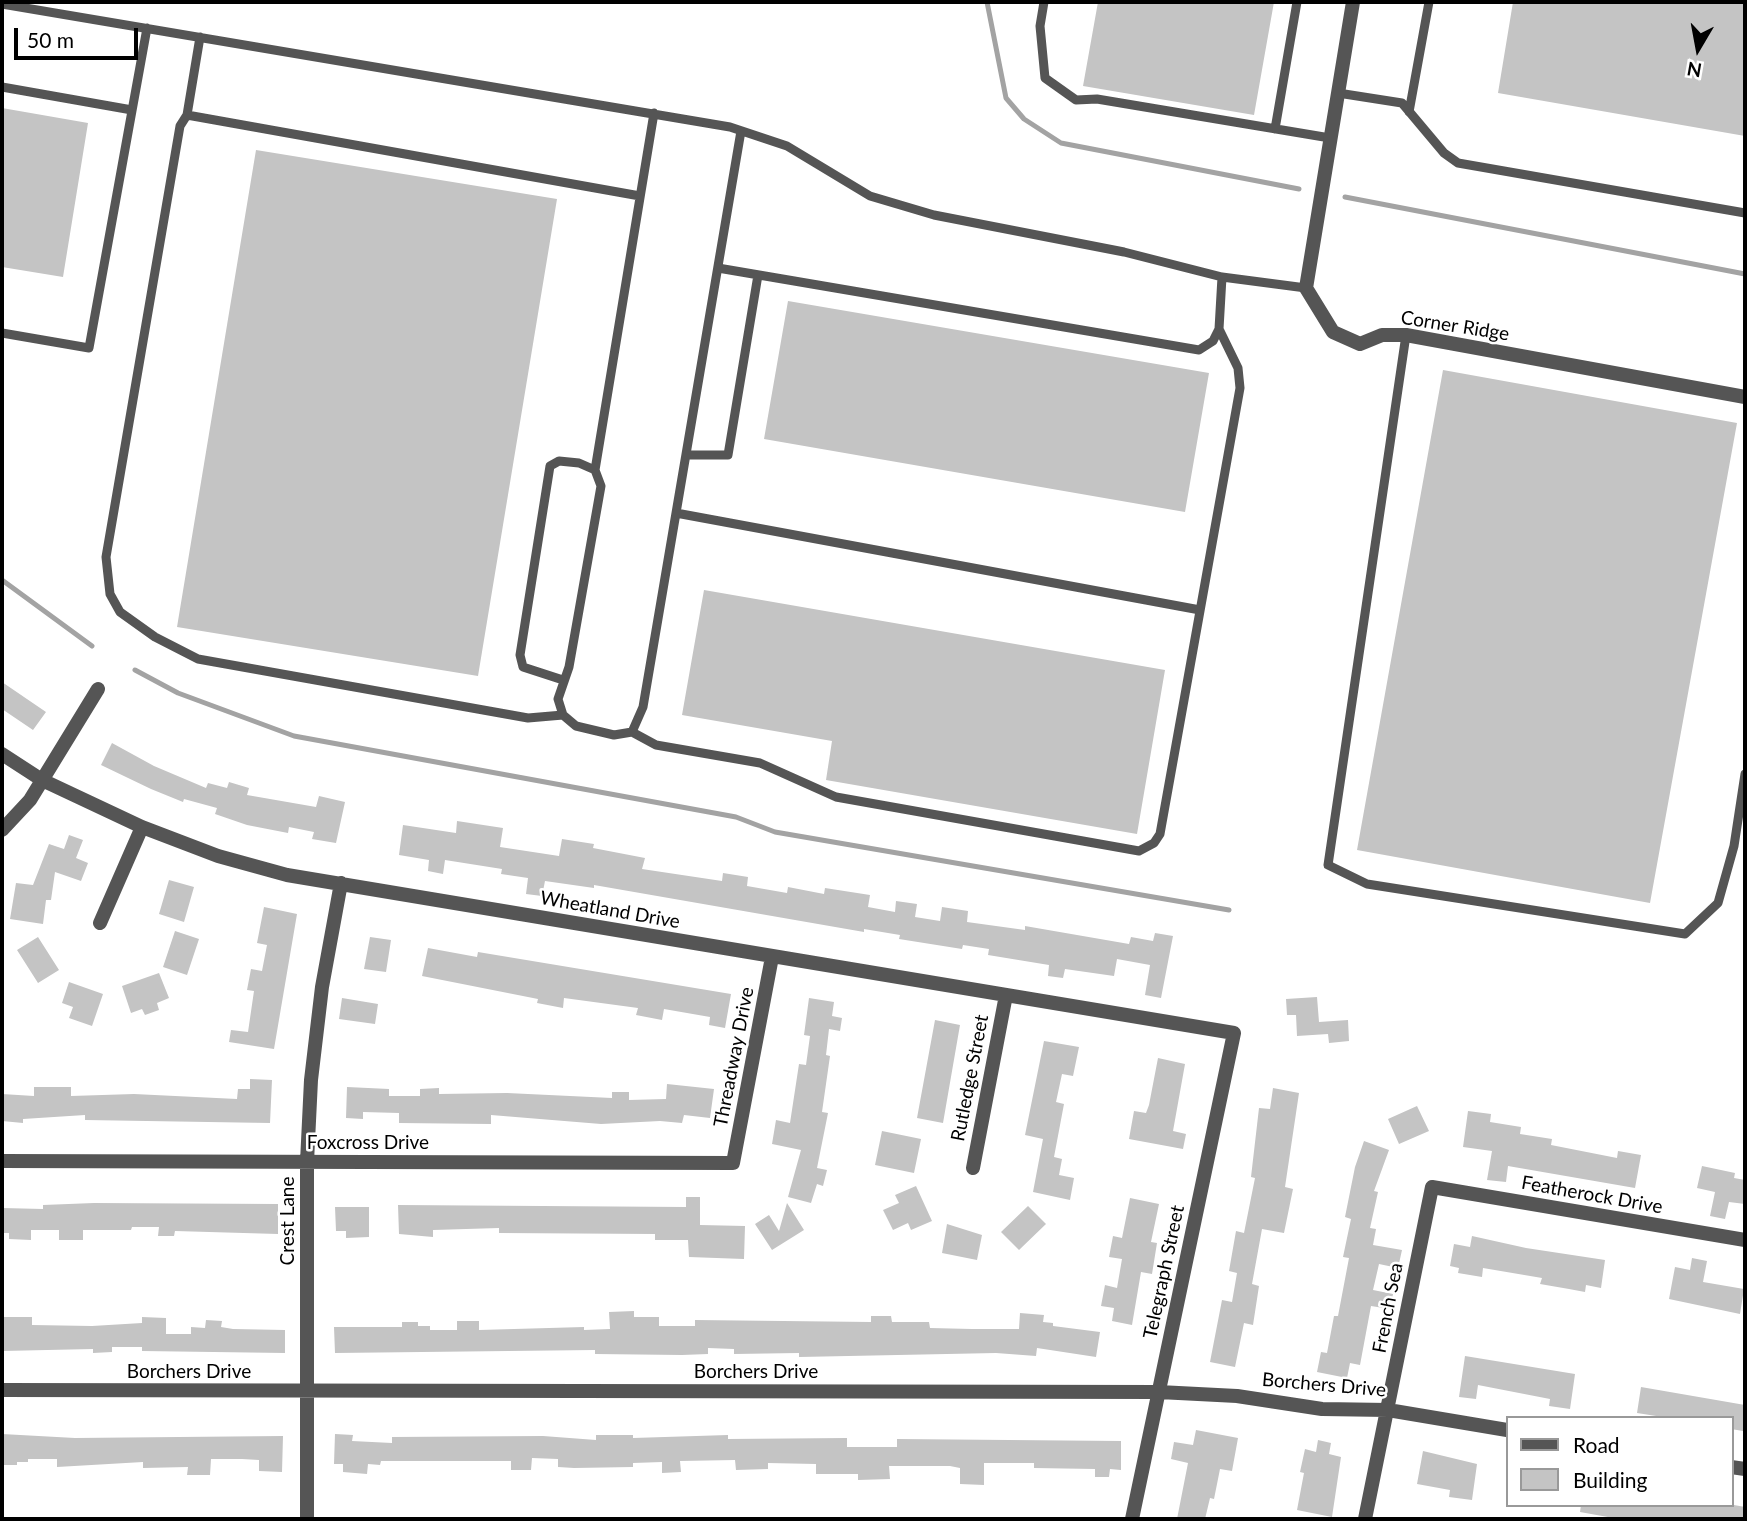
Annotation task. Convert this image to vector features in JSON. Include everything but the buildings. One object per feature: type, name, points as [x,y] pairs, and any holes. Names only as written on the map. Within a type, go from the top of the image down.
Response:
[{"type":"street","points":[[1306,288],[1353,2]]},
{"type":"street","name":"Corner Ridge","points":[[1306,288],[1333,332],[1360,344],[1382,335],[1406,335],[1745,397]]},
{"type":"street","points":[[2,830],[30,800],[98,689]]},
{"type":"street","name":"Wheatland Drive","points":[[2,754],[42,780],[142,827],[218,856],[287,874],[1234,1033]]},
{"type":"street","points":[[100,923],[142,827]]},
{"type":"street","name":"Crest Lane","points":[[307,1519],[307,1162],[311,1080],[341,883]]},
{"type":"street","name":"Threadway Drive","points":[[733,1163],[772,957]]},
{"type":"street","name":"Rutledge Street","points":[[973,1168],[1006,995]]},
{"type":"street","name":"Telegraph Street","points":[[1132,1519],[1234,1033]]},
{"type":"street","name":"Foxcross Drive","points":[[2,1161],[733,1163]]},
{"type":"street","name":"Featherock Drive","points":[[1432,1187],[1745,1240]]},
{"type":"street","name":"French Sea","points":[[1366,1519],[1432,1187]]},
{"type":"street","name":"Borchers Drive","points":[[2,1390],[1159,1392],[1237,1396],[1322,1409],[1388,1410],[1506,1430]]},
{"type":"lane","points":[[1044,2],[1040,26],[1045,78],[1076,100],[1097,99],[1330,138]]},
{"type":"lane","points":[[1275,129],[1297,2]]},
{"type":"lane","points":[[1409,112],[1429,2]]},
{"type":"lane","points":[[2,4],[654,113],[741,131],[787,146],[870,196],[934,215],[1124,252],[1222,276],[1306,288]]},
{"type":"lane","points":[[2,333],[89,348],[146,28]]},
{"type":"lane","points":[[200,37],[187,115],[178,140],[106,556],[110,594],[120,612],[155,637],[198,659],[528,718],[563,715]]},
{"type":"lane","points":[[2,87],[132,110]]},
{"type":"lane","points":[[1338,93],[1402,103],[1444,153],[1458,163],[1745,213]]},
{"type":"lane","points":[[654,113],[595,470],[601,486],[569,667],[558,699],[563,715],[576,726],[614,735],[632,732],[656,745],[760,763],[836,797],[1139,851],[1154,843],[1160,834],[1240,387],[1238,368],[1219,329]]},
{"type":"lane","points":[[187,115],[640,197]]},
{"type":"lane","points":[[632,732],[643,707],[741,131]]},
{"type":"lane","points":[[718,268],[1183,349],[1199,349],[1213,341],[1219,329],[1222,276]]},
{"type":"lane","points":[[687,455],[728,454],[758,275]]},
{"type":"lane","points":[[1406,335],[1328,865],[1367,884],[1685,934],[1718,903],[1734,846],[1745,774]]},
{"type":"lane","points":[[563,680],[523,667],[520,655],[550,466],[559,461],[579,463],[595,470]]},
{"type":"lane","points":[[677,513],[1200,610]]},
{"type":"waterway","points":[[987,2],[1006,98],[1024,119],[1061,143],[1299,189]]},
{"type":"waterway","points":[[1345,197],[1745,274]]},
{"type":"waterway","points":[[2,580],[92,646]]},
{"type":"waterway","points":[[135,670],[178,693],[294,736],[736,817],[775,832],[1229,910]]}]
